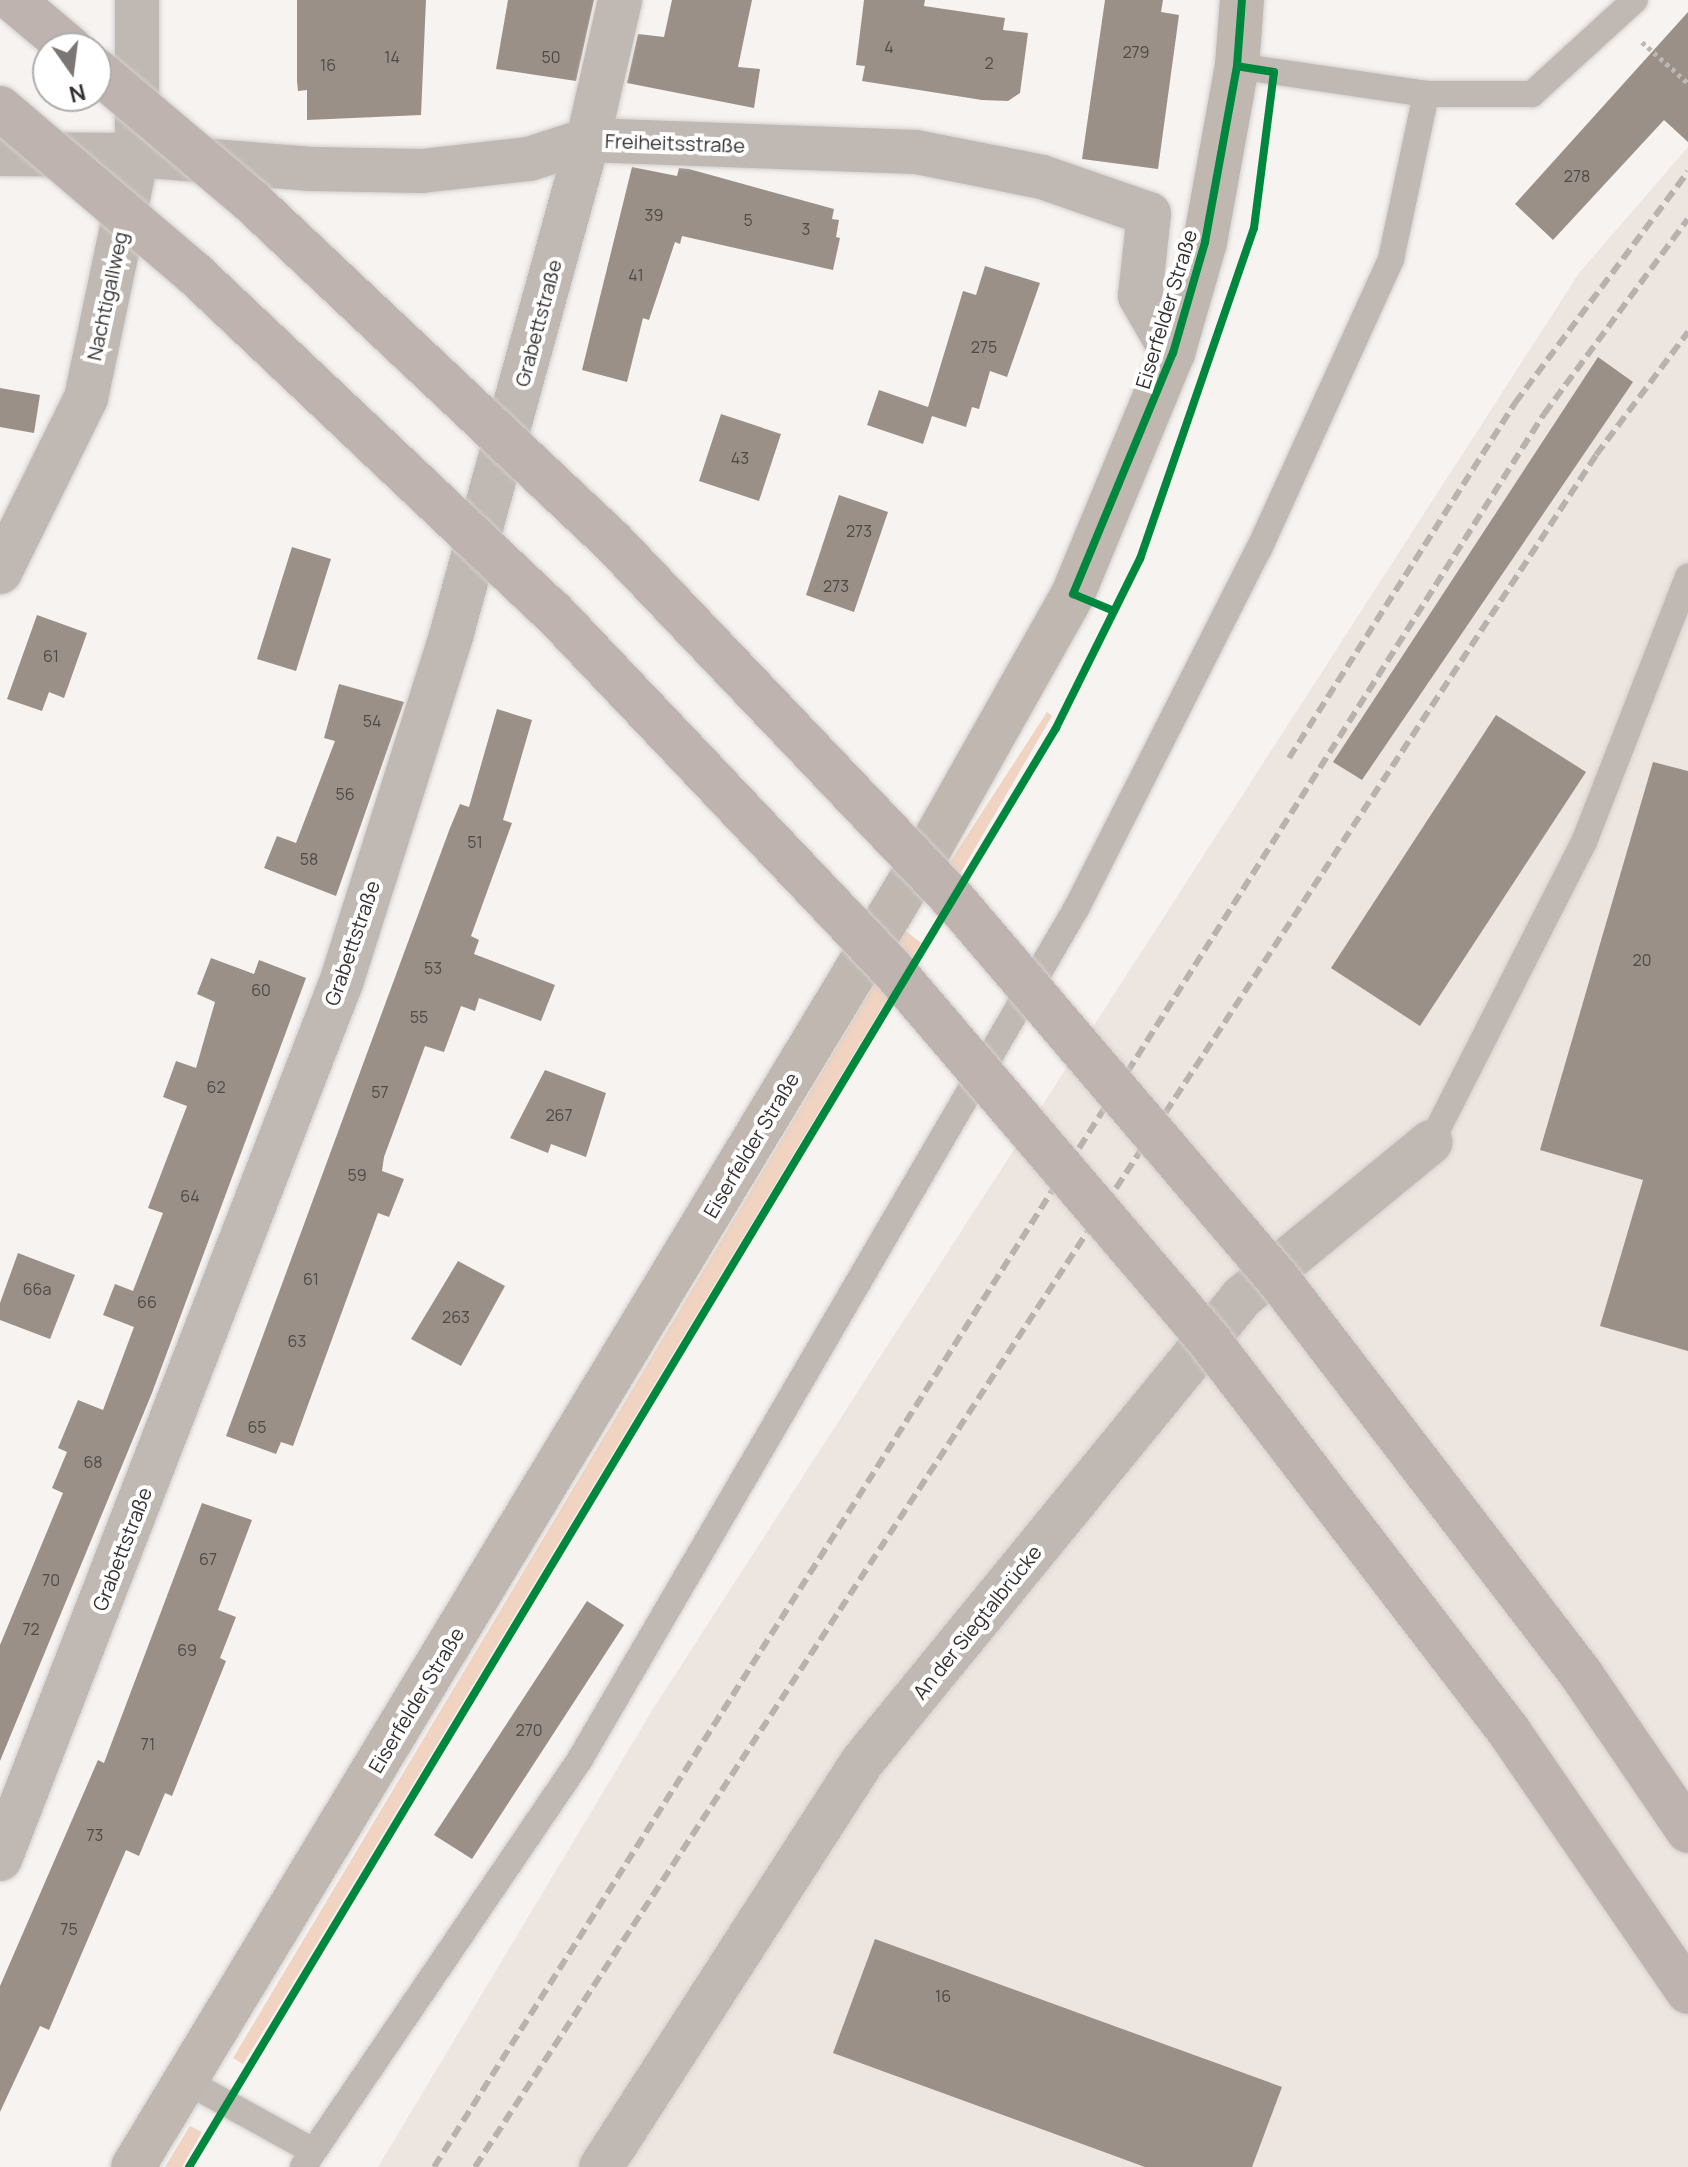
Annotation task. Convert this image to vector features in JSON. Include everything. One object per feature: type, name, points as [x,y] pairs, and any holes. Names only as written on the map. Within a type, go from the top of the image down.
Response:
[{"type":"highway","points":[[13,0],[51,32]]},
{"type":"highway","points":[[112,84],[250,200],[612,541],[955,901],[1278,1279],[1581,1674],[1688,1831]]},
{"type":"highway","points":[[0,108],[195,274],[553,612],[892,969],[1211,1343],[1510,1733],[1688,1992]]},
{"type":"main road","name":"Eiserfelder Straße","points":[[133,2167],[908,884],[1073,594],[1173,353],[1205,242],[1237,66],[1242,0]]},
{"type":"street","name":"Nachtigallweg","points":[[0,572],[86,398],[137,155],[137,0]]},
{"type":"street","name":"Grabettstraße","points":[[0,1859],[342,980],[451,636],[588,140],[620,0]]},
{"type":"street","name":"Freiheitsstraße","points":[[0,154],[137,155],[311,169],[422,171],[529,159],[588,140],[916,152],[1042,177],[1149,214],[1140,296],[1173,353]]},
{"type":"street","name":"An der Siegtalbrücke","points":[[601,2167],[862,1762],[1242,1297],[1431,1142]]},
{"type":"lane","points":[[1237,66],[1426,94],[1532,94],[1617,20],[1635,0]]},
{"type":"lane","points":[[186,2081],[308,2159],[579,1761],[1036,977],[1259,549],[1391,259],[1426,94]]},
{"type":"lane","points":[[1431,1142],[1584,842],[1688,577]]},
{"type":"lane","points":[[908,884],[1036,977]]},
{"type":"path","points":[[1617,20],[1688,83]]},
{"type":"shaded area","points":[[1688,147],[1688,2167],[378,2167],[653,1709],[1579,273]]},
{"type":"shaded area","points":[[1047,712],[1052,716],[960,874],[948,865]]},
{"type":"shaded area","points":[[906,931],[921,943],[243,2064],[233,2058]]},
{"type":"shaded area","points":[[190,2126],[202,2132],[182,2167],[165,2167]]},
{"type":"building","points":[[297,0],[426,0],[421,115],[307,120],[307,90],[298,91],[297,81]]},
{"type":"building","points":[[508,0],[594,0],[576,81],[496,69]]},
{"type":"building","points":[[672,0],[752,0],[738,67],[760,69],[754,108],[627,83],[638,34],[664,37]]},
{"type":"building","points":[[864,0],[925,0],[924,6],[1005,18],[1003,30],[1028,33],[1020,93],[1008,101],[982,100],[862,81],[865,66],[856,65]]},
{"type":"building","points":[[1105,0],[1163,0],[1161,12],[1179,15],[1158,169],[1082,159]]},
{"type":"building","points":[[1688,12],[1688,142],[1664,120],[1553,240],[1515,204]]},
{"type":"building","points":[[632,167],[677,176],[679,168],[689,169],[834,209],[832,219],[839,220],[836,237],[840,238],[833,270],[682,236],[680,244],[675,242],[649,320],[643,318],[627,382],[582,370]]},
{"type":"building","points":[[985,266],[1040,283],[1007,377],[990,371],[979,409],[972,407],[966,427],[932,416],[923,444],[867,425],[879,390],[928,407],[963,291],[976,295]]},
{"type":"building","points":[[1598,357],[1633,382],[1362,780],[1333,762]]},
{"type":"building","points":[[0,388],[40,395],[34,433],[0,427]]},
{"type":"building","points":[[721,414],[781,434],[759,501],[699,481]]},
{"type":"building","points":[[839,495],[888,512],[854,612],[806,595]]},
{"type":"building","points":[[292,547],[331,559],[296,671],[257,659]]},
{"type":"building","points":[[37,615],[87,633],[64,698],[49,692],[42,711],[7,699]]},
{"type":"building","points":[[339,684],[404,702],[336,896],[264,868],[277,836],[296,843],[335,741],[324,738]]},
{"type":"building","points":[[497,709],[532,720],[503,820],[512,823],[471,936],[479,940],[474,954],[555,985],[541,1021],[479,998],[475,1011],[461,1006],[444,1052],[425,1046],[384,1157],[382,1171],[404,1179],[389,1217],[378,1213],[293,1446],[281,1442],[276,1454],[226,1436],[450,828],[460,804],[469,807]]},
{"type":"building","points":[[1496,715],[1586,772],[1420,1026],[1331,968]]},
{"type":"building","points":[[1653,762],[1688,771],[1688,1351],[1600,1326],[1643,1180],[1540,1150]]},
{"type":"building","points":[[211,958],[254,974],[259,960],[306,978],[152,1393],[0,1761],[0,1645],[63,1493],[52,1488],[67,1452],[58,1448],[78,1400],[103,1410],[134,1327],[103,1315],[115,1284],[133,1291],[163,1213],[148,1208],[187,1106],[163,1097],[176,1061],[196,1068],[215,1002],[197,994]]},
{"type":"building","points":[[545,1070],[606,1093],[586,1157],[551,1144],[548,1153],[510,1138]]},
{"type":"building","points":[[18,1253],[75,1275],[50,1339],[0,1320],[0,1303]]},
{"type":"building","points":[[458,1261],[505,1286],[461,1366],[411,1339]]},
{"type":"building","points":[[202,1503],[252,1520],[218,1610],[236,1617],[220,1658],[226,1661],[172,1796],[165,1793],[139,1856],[126,1850],[49,2030],[40,2026],[0,2112],[0,1986],[98,1760],[104,1763]]},
{"type":"building","points":[[587,1601],[624,1625],[472,1859],[434,1835]]},
{"type":"building","points":[[875,1939],[1282,2087],[1252,2167],[1145,2167],[833,2053]]},
{"type":"railway","points":[[1289,758],[1515,403],[1688,172]]},
{"type":"railway","points":[[434,2167],[1544,414],[1688,219]]},
{"type":"railway","points":[[475,2167],[1596,455],[1688,332]]},
{"type":"cycle path","points":[[1114,611],[1073,594],[1173,353],[1205,242],[1237,66],[1242,0]]},
{"type":"cycle path","points":[[189,2167],[1056,728],[1140,559],[1254,228],[1274,72],[1237,66]]}]
